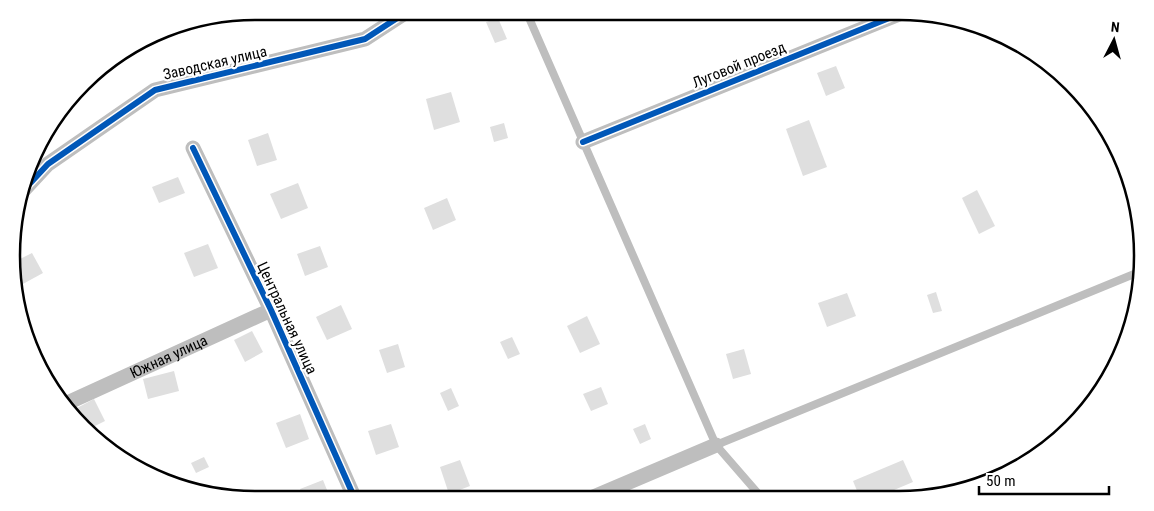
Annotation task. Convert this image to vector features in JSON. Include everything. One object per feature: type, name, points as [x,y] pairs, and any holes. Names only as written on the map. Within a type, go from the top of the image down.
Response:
[{"type":"street","name":"Заводская улица","points":[[32,182],[48,164],[155,90],[365,39],[394,20]]},
{"type":"street","name":"Луговой проезд","points":[[583,142],[884,20]]},
{"type":"street","name":"Центральная улица","points":[[193,148],[271,310],[351,491]]},
{"type":"street","name":"Южная улица","points":[[71,401],[271,310]]},
{"type":"street","points":[[609,491],[716,445]]},
{"type":"lane","points":[[530,20],[716,445],[756,491]]},
{"type":"lane","points":[[716,445],[1133,275]]},
{"type":"building","points":[[499,20],[507,39],[495,43],[486,22]]},
{"type":"building","points":[[836,66],[845,88],[826,96],[817,73]]},
{"type":"building","points":[[451,92],[460,122],[434,130],[426,99]]},
{"type":"building","points":[[809,120],[827,167],[803,176],[786,129]]},
{"type":"building","points":[[504,123],[508,138],[494,142],[490,127]]},
{"type":"building","points":[[268,133],[277,160],[257,166],[248,140]]},
{"type":"building","points":[[178,177],[185,193],[159,203],[152,187]]},
{"type":"building","points":[[298,183],[308,208],[281,219],[270,194]]},
{"type":"building","points":[[977,190],[995,226],[979,234],[962,198]]},
{"type":"building","points":[[447,198],[456,220],[433,230],[424,208]]},
{"type":"building","points":[[208,244],[218,268],[194,277],[184,253]]},
{"type":"building","points":[[320,246],[328,267],[305,276],[297,254]]},
{"type":"building","points":[[32,253],[43,273],[22,285],[20,259]]},
{"type":"building","points":[[936,292],[942,311],[933,313],[927,295]]},
{"type":"building","points":[[847,293],[856,316],[827,327],[818,303]]},
{"type":"building","points":[[341,305],[352,329],[327,340],[316,317]]},
{"type":"building","points":[[587,316],[600,344],[580,353],[567,326]]},
{"type":"building","points":[[252,331],[263,352],[245,362],[234,340]]},
{"type":"building","points":[[512,337],[520,354],[508,359],[500,342]]},
{"type":"building","points":[[398,344],[405,367],[387,373],[379,350]]},
{"type":"building","points":[[744,349],[751,374],[733,379],[726,354]]},
{"type":"building","points":[[174,371],[179,391],[148,399],[143,379]]},
{"type":"building","points":[[601,387],[608,404],[591,411],[583,394]]},
{"type":"building","points":[[451,388],[459,406],[448,411],[440,393]]},
{"type":"building","points":[[94,399],[105,421],[94,427],[76,408]]},
{"type":"building","points":[[300,414],[309,439],[286,448],[276,423]]},
{"type":"building","points":[[391,424],[399,447],[376,455],[368,431]]},
{"type":"building","points":[[645,424],[651,439],[640,444],[633,429]]},
{"type":"building","points":[[204,457],[209,467],[196,473],[191,463]]},
{"type":"building","points":[[460,460],[470,486],[457,491],[448,491],[440,467]]},
{"type":"building","points":[[903,460],[913,482],[892,491],[857,491],[853,481]]},
{"type":"building","points":[[323,480],[327,491],[301,491],[300,489]]},
{"type":"cycle path","points":[[32,182],[48,164],[155,90],[365,39],[394,20]]},
{"type":"cycle path","points":[[583,142],[884,20]]},
{"type":"cycle path","points":[[193,148],[271,310],[351,491]]}]
